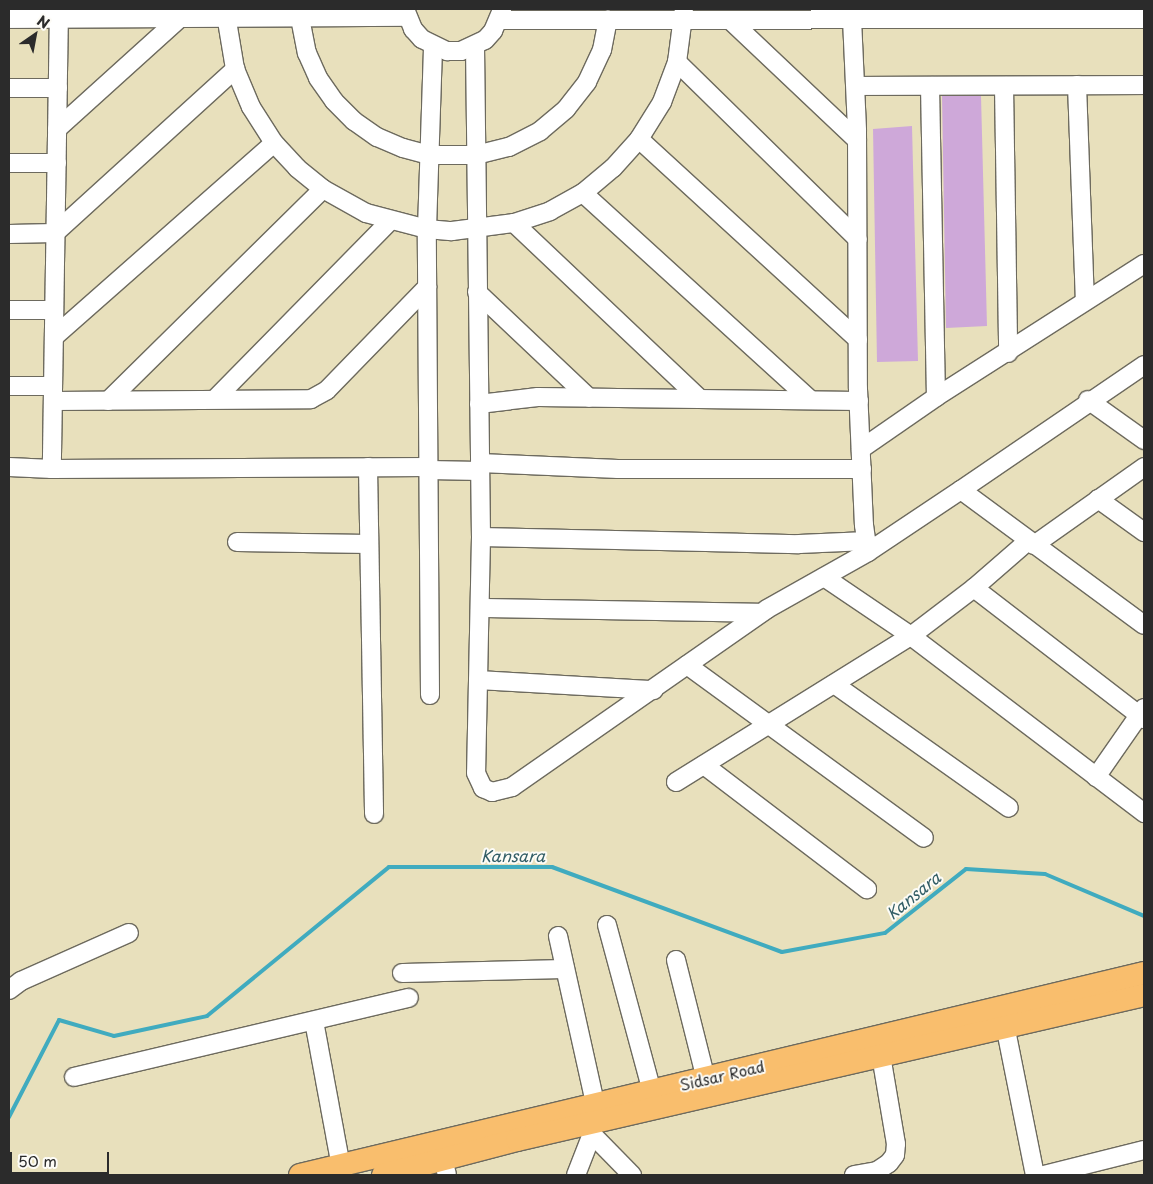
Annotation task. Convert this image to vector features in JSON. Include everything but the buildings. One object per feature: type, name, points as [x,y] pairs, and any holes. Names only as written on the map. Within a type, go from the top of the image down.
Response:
[{"type":"main road","name":"Sidsar Road","points":[[383,1175],[445,1167],[592,1121],[879,1047],[1004,1017],[1144,974]]},
{"type":"main road","name":"Sidsar Road","points":[[1004,1017],[1144,995]]},
{"type":"main road","name":"Sidsar Road","points":[[300,1175],[349,1168],[592,1121],[652,1092],[706,1079],[879,1047]]},
{"type":"street","points":[[225,13],[235,69],[251,107],[274,143],[323,189],[344,202],[390,221],[427,229],[476,230],[514,223],[550,211],[583,192],[614,168],[640,139],[662,102],[677,62],[684,14]]},
{"type":"street","points":[[9,18],[59,14],[180,18],[225,13],[300,18],[406,13],[422,39],[433,47],[447,51],[475,46],[493,31],[500,15],[608,20],[684,14],[730,20],[747,14],[852,19],[1142,15]]},
{"type":"street","points":[[52,469],[59,14]]},
{"type":"street","points":[[57,129],[180,18]]},
{"type":"street","points":[[300,18],[307,53],[318,78],[334,101],[377,136],[430,155],[476,155],[509,147],[540,131],[566,109],[587,82],[602,50],[608,20]]},
{"type":"street","points":[[852,19],[857,140],[859,401],[868,547]]},
{"type":"street","points":[[730,20],[857,140]]},
{"type":"street","points":[[475,46],[481,537],[476,772],[483,788],[492,792],[512,787],[654,690],[761,613],[824,577],[868,547],[961,490],[1088,400],[1144,365]]},
{"type":"street","points":[[430,695],[427,229],[433,47]]},
{"type":"street","points":[[677,62],[858,239]]},
{"type":"street","points":[[9,234],[55,233],[235,69]]},
{"type":"street","points":[[856,86],[1144,85]]},
{"type":"street","points":[[930,86],[936,396]]},
{"type":"street","points":[[1004,86],[1008,353]]},
{"type":"street","points":[[1077,86],[1085,302]]},
{"type":"street","points":[[9,88],[58,88]]},
{"type":"street","points":[[640,139],[858,340]]},
{"type":"street","points":[[54,337],[274,143]]},
{"type":"street","points":[[9,163],[57,163]]},
{"type":"street","points":[[108,401],[323,189]]},
{"type":"street","points":[[583,192],[810,399]]},
{"type":"street","points":[[215,400],[390,221]]},
{"type":"street","points":[[514,223],[699,398]]},
{"type":"street","points":[[861,449],[936,396],[1008,353],[1144,264]]},
{"type":"street","points":[[9,386],[108,401],[215,400],[318,396],[427,287]]},
{"type":"street","points":[[477,292],[589,398]]},
{"type":"street","points":[[9,310],[54,310]]},
{"type":"street","points":[[479,404],[538,397],[859,401]]},
{"type":"street","points":[[1088,400],[1144,440]]},
{"type":"street","points":[[9,467],[52,469],[368,467],[862,469]]},
{"type":"street","points":[[368,467],[374,814]]},
{"type":"street","points":[[676,782],[911,636],[1031,543],[1144,467]]},
{"type":"street","points":[[961,490],[1144,624]]},
{"type":"street","points":[[1098,499],[1144,532]]},
{"type":"street","points":[[481,537],[868,547]]},
{"type":"street","points":[[237,542],[369,544]]},
{"type":"street","points":[[824,577],[911,636],[1144,813]]},
{"type":"street","points":[[974,588],[1143,714],[1096,777]]},
{"type":"street","points":[[480,608],[761,613]]},
{"type":"street","points":[[687,665],[924,838]]},
{"type":"street","points":[[478,680],[654,690]]},
{"type":"street","points":[[834,684],[1009,808]]},
{"type":"street","points":[[704,765],[867,889]]},
{"type":"street","points":[[607,925],[652,1092]]},
{"type":"street","points":[[9,990],[21,981],[129,933]]},
{"type":"street","points":[[558,936],[592,1121],[632,1175]]},
{"type":"street","points":[[676,960],[706,1079]]},
{"type":"street","points":[[402,973],[565,969]]},
{"type":"street","points":[[74,1077],[410,998]]},
{"type":"street","points":[[1004,1017],[1035,1175]]},
{"type":"street","points":[[314,1020],[349,1168]]},
{"type":"street","points":[[863,1174],[889,1163],[896,1144],[879,1047]]},
{"type":"street","points":[[576,1175],[592,1121]]},
{"type":"street","points":[[1044,1175],[1144,1150]]},
{"type":"waterway","name":"Kansara","points":[[9,1117],[59,1020],[114,1036],[207,1016],[389,867],[552,867],[782,952],[885,933],[966,869],[1045,874],[1144,916]]}]
